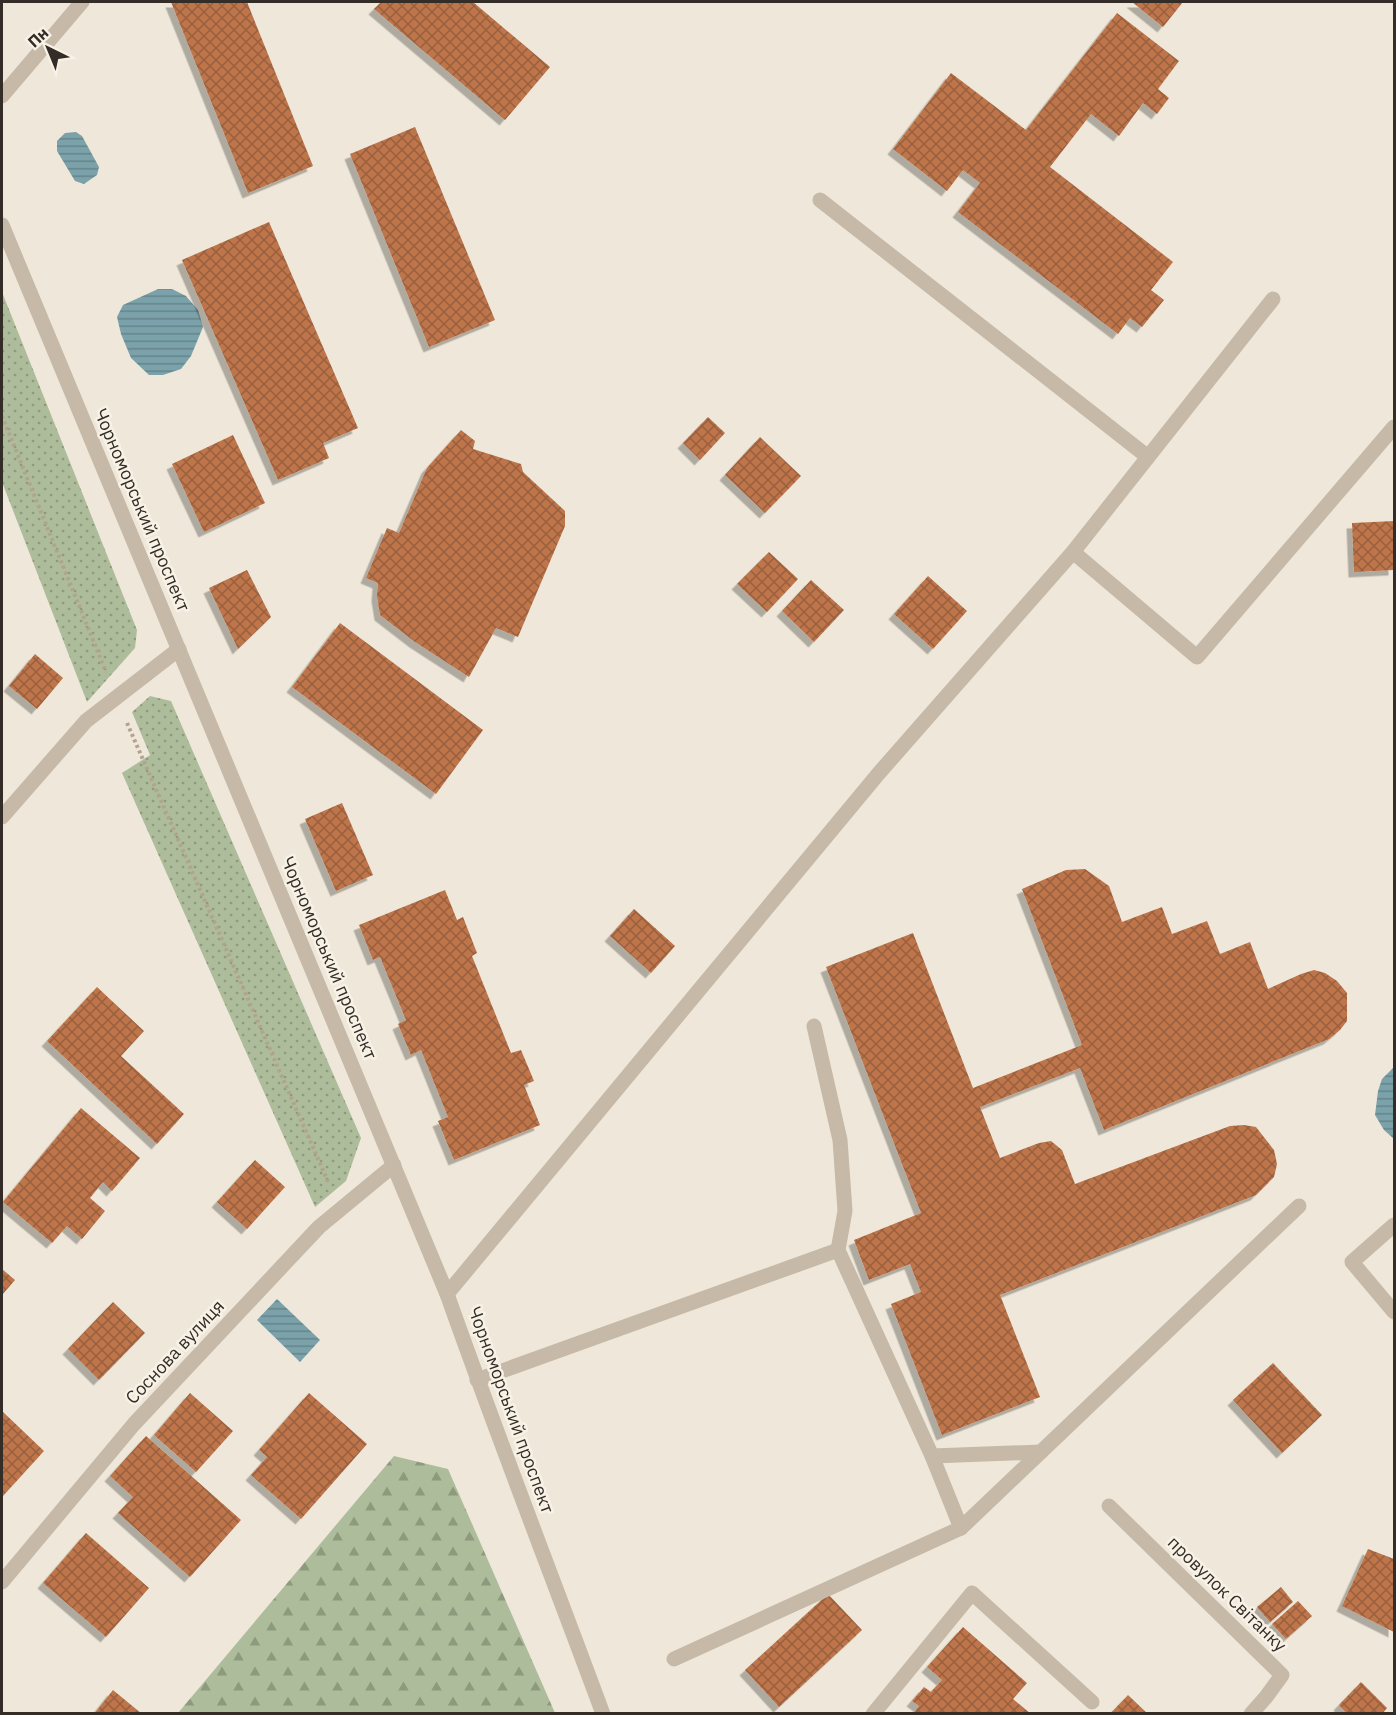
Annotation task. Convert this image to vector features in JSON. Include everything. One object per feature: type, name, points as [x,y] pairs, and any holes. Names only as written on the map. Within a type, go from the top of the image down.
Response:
[{"type":"street","points":[[2,96],[82,2]]},
{"type":"street","points":[[820,200],[1148,457]]},
{"type":"street","name":"Чорноморський проспект","points":[[2,225],[447,1294],[477,1380],[603,1713]]},
{"type":"street","points":[[447,1294],[879,773],[1073,552],[1274,299]]},
{"type":"street","points":[[1073,552],[1197,657],[1395,427]]},
{"type":"street","points":[[2,816],[86,721],[179,649]]},
{"type":"street","points":[[814,1026],[840,1140],[845,1211],[838,1250],[932,1456],[961,1528]]},
{"type":"street","name":"Соснова вулиця","points":[[2,1582],[134,1424],[319,1227],[394,1165]]},
{"type":"street","points":[[674,1659],[961,1528],[1299,1206]]},
{"type":"street","points":[[1395,1225],[1352,1262],[1395,1312]]},
{"type":"street","points":[[477,1380],[838,1250]]},
{"type":"street","points":[[932,1456],[1041,1452]]},
{"type":"street","name":"провулок Світанку","points":[[1109,1506],[1282,1675],[1251,1713]]},
{"type":"street","points":[[873,1713],[972,1593],[1092,1702]]},
{"type":"path","points":[[2,416],[116,698],[340,1209]]},
{"type":"green space","points":[[2,292],[137,630],[135,648],[87,702],[2,482]]},
{"type":"green space","points":[[150,696],[171,701],[361,1138],[346,1181],[315,1207],[122,773],[150,755],[132,712]]},
{"type":"green space","points":[[394,1456],[448,1469],[555,1713],[178,1713]]},
{"type":"water","points":[[76,132],[82,136],[99,167],[97,175],[84,184],[75,181],[57,151],[57,141],[65,133]]},
{"type":"water","points":[[158,289],[172,289],[186,296],[198,310],[203,327],[191,356],[181,369],[163,375],[149,375],[131,358],[117,317],[123,305]]},
{"type":"water","points":[[1394,1067],[1394,1139],[1384,1130],[1375,1115],[1382,1079]]},
{"type":"water","points":[[277,1299],[320,1340],[300,1362],[257,1320]]},
{"type":"building","points":[[171,2],[247,2],[313,166],[248,193]]},
{"type":"building","points":[[381,2],[473,2],[550,67],[505,120],[374,9]]},
{"type":"building","points":[[1132,2],[1183,2],[1163,27]]},
{"type":"building","points":[[1117,13],[1179,61],[1158,89],[1169,98],[1157,114],[1143,103],[1119,136],[1091,114],[1050,167],[1173,262],[1151,290],[1164,300],[1142,327],[1130,318],[1118,334],[958,212],[980,183],[963,170],[947,191],[893,149],[951,73],[1026,130]]},
{"type":"building","points":[[415,127],[495,320],[429,347],[350,154]]},
{"type":"building","points":[[269,222],[358,428],[323,443],[329,458],[278,480],[182,260]]},
{"type":"building","points":[[708,417],[725,433],[700,460],[683,443]]},
{"type":"building","points":[[461,430],[475,441],[473,449],[521,464],[523,472],[565,511],[565,526],[518,637],[496,628],[469,677],[415,642],[380,615],[377,596],[378,583],[366,578],[387,528],[399,533],[427,468]]},
{"type":"building","points":[[233,435],[265,503],[204,532],[172,464]]},
{"type":"building","points":[[760,437],[801,476],[765,513],[725,475]]},
{"type":"building","points":[[1394,521],[1394,570],[1354,572],[1352,523]]},
{"type":"building","points":[[769,552],[798,579],[767,612],[737,584]]},
{"type":"building","points":[[247,570],[271,617],[238,649],[209,588]]},
{"type":"building","points":[[928,576],[967,611],[933,649],[894,614]]},
{"type":"building","points":[[811,580],[844,610],[814,642],[782,611]]},
{"type":"building","points":[[340,623],[483,730],[436,794],[292,687]]},
{"type":"building","points":[[35,654],[63,678],[37,709],[9,686]]},
{"type":"building","points":[[342,803],[373,875],[336,891],[305,819]]},
{"type":"building","points":[[1085,869],[1109,886],[1122,922],[1162,907],[1172,934],[1207,921],[1220,954],[1250,942],[1268,989],[1314,970],[1325,973],[1337,981],[1347,993],[1347,1021],[1329,1039],[1104,1130],[1080,1068],[980,1107],[1000,1158],[1039,1143],[1051,1141],[1062,1150],[1075,1184],[1230,1126],[1256,1127],[1274,1150],[1277,1164],[1274,1177],[1256,1195],[1000,1295],[1040,1397],[942,1435],[891,1304],[921,1292],[910,1264],[869,1280],[854,1240],[921,1213],[826,967],[913,933],[973,1088],[1082,1045],[1022,889],[1066,870]]},
{"type":"building","points":[[445,890],[457,920],[463,917],[477,953],[472,956],[511,1053],[521,1050],[534,1081],[524,1085],[540,1125],[454,1160],[438,1121],[448,1117],[421,1050],[411,1055],[398,1024],[406,1020],[380,957],[373,960],[359,925]]},
{"type":"building","points":[[634,909],[675,946],[651,973],[610,936]]},
{"type":"building","points":[[97,987],[144,1031],[121,1056],[184,1114],[157,1144],[47,1041]]},
{"type":"building","points":[[81,1108],[140,1158],[112,1191],[103,1182],[90,1198],[105,1211],[82,1239],[67,1226],[52,1243],[3,1202]]},
{"type":"building","points":[[255,1160],[285,1187],[247,1229],[217,1202]]},
{"type":"building","points":[[2,1269],[15,1280],[2,1295]]},
{"type":"building","points":[[113,1302],[145,1333],[99,1380],[68,1349]]},
{"type":"building","points":[[1273,1363],[1322,1415],[1282,1453],[1233,1400]]},
{"type":"building","points":[[190,1393],[233,1431],[196,1472],[154,1435]]},
{"type":"building","points":[[309,1393],[367,1444],[301,1519],[251,1475],[267,1457],[259,1450]]},
{"type":"building","points":[[2,1411],[44,1451],[2,1497]]},
{"type":"building","points":[[146,1436],[241,1520],[190,1577],[118,1513],[133,1497],[110,1476]]},
{"type":"building","points":[[86,1533],[149,1588],[106,1637],[43,1583]]},
{"type":"building","points":[[1368,1549],[1394,1559],[1394,1632],[1342,1606]]},
{"type":"building","points":[[1281,1587],[1293,1602],[1270,1622],[1257,1607]]},
{"type":"building","points":[[828,1594],[862,1630],[779,1707],[745,1670]]},
{"type":"building","points":[[1298,1601],[1312,1616],[1286,1639],[1272,1624]]},
{"type":"building","points":[[963,1627],[1027,1683],[1013,1699],[1031,1714],[913,1714],[919,1706],[912,1701],[924,1687],[931,1692],[942,1680],[927,1667]]},
{"type":"building","points":[[1361,1682],[1387,1708],[1382,1714],[1347,1714],[1339,1705]]},
{"type":"building","points":[[113,1690],[142,1714],[94,1714]]},
{"type":"building","points":[[1128,1695],[1148,1714],[1110,1714]]}]
